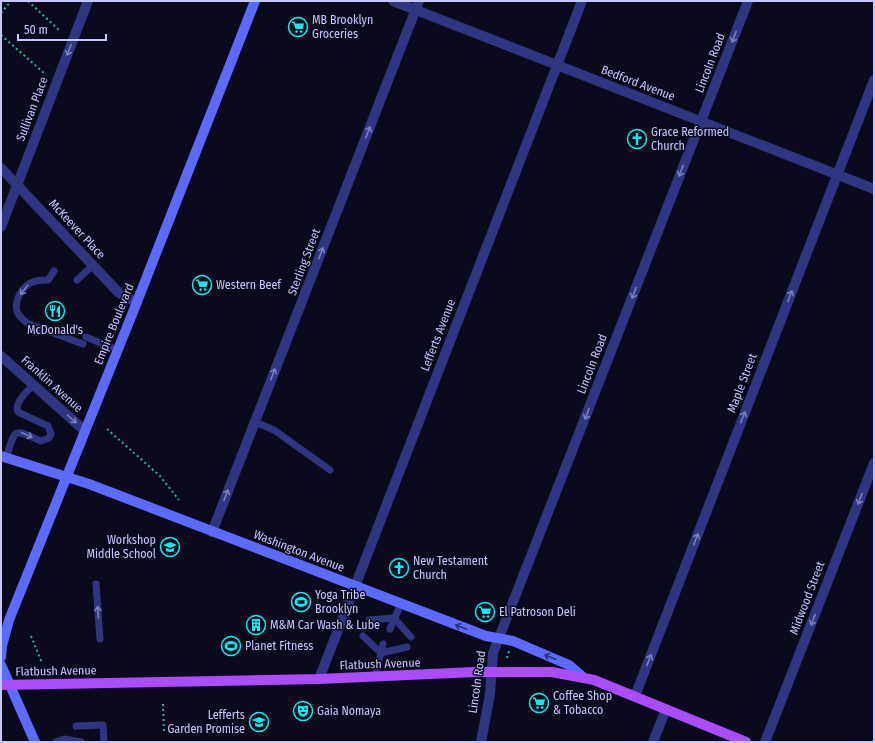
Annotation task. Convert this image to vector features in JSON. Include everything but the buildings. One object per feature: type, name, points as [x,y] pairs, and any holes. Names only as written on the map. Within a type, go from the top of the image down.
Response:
[{"type":"main road","name":"Empire Boulevard","points":[[1,657],[8,620],[137,303],[255,1]]},
{"type":"main road","name":"Washington Avenue","points":[[3,457],[67,476],[486,636],[513,641],[569,665],[583,677]]},
{"type":"main road","points":[[1,665],[5,685],[35,742]]},
{"type":"main road","name":"Flatbush Avenue","points":[[5,685],[319,679],[491,672],[552,672],[583,677],[635,696],[746,742]]},
{"type":"street","name":"Sullivan Place","points":[[1,227],[88,1]]},
{"type":"street","name":"Bedford Avenue","points":[[393,1],[418,6],[557,66],[874,189]]},
{"type":"street","name":"Lefferts Avenue","points":[[319,679],[582,1]]},
{"type":"street","name":"Lincoln Road","points":[[481,742],[490,694],[492,658],[498,639],[748,1]]},
{"type":"street","name":"Sterling Street","points":[[212,532],[418,6]]},
{"type":"street","name":"Maple Street","points":[[635,696],[874,80]]},
{"type":"street","name":"McKeever Place","points":[[1,168],[119,293],[137,303]]},
{"type":"street","name":"Franklin Avenue","points":[[1,356],[85,431]]},
{"type":"street","name":"Midwood Street","points":[[765,742],[874,463]]},
{"type":"street","points":[[653,742],[666,709]]},
{"type":"lane","points":[[77,280],[93,266]]},
{"type":"lane","points":[[54,271],[48,280],[32,282],[24,287],[16,305],[17,311],[22,319],[30,324],[118,350]]},
{"type":"lane","points":[[3,457],[16,432],[20,432],[41,441],[49,438],[51,434],[48,426],[18,412],[16,408],[17,404],[34,384]]},
{"type":"lane","points":[[255,422],[274,430],[330,470]]},
{"type":"lane","points":[[96,584],[100,640]]},
{"type":"lane","points":[[390,628],[400,604]]},
{"type":"lane","points":[[372,622],[394,618]]},
{"type":"lane","points":[[394,618],[402,634]]},
{"type":"lane","points":[[394,618],[411,637]]},
{"type":"lane","points":[[366,638],[381,653]]},
{"type":"lane","points":[[375,677],[383,644]]},
{"type":"lane","points":[[381,653],[397,646]]},
{"type":"lane","points":[[381,653],[407,647]]},
{"type":"lane","points":[[76,726],[103,724],[104,742]]},
{"type":"lane","points":[[56,742],[64,739],[81,742]]},
{"type":"path","points":[[1,13],[11,1]]},
{"type":"path","points":[[28,1],[60,31]]},
{"type":"path","points":[[1,35],[44,73]]},
{"type":"path","points":[[107,429],[160,476],[179,500]]},
{"type":"path","points":[[31,636],[42,663]]},
{"type":"path","points":[[163,704],[164,731]]},
{"type":"place","name":"MB Brooklyn Groceries","points":[[298,27]]},
{"type":"place","name":"Grace Reformed Church","points":[[637,139]]},
{"type":"place","name":"Western Beef","points":[[202,285]]},
{"type":"place","name":"McDonald's","points":[[55,311]]},
{"type":"place","name":"Workshop Middle School","points":[[170,547]]},
{"type":"place","name":"New Testament Church","points":[[399,568]]},
{"type":"place","name":"Yoga Tribe Brooklyn","points":[[301,602]]},
{"type":"place","name":"El Patroson Deli","points":[[485,612]]},
{"type":"place","name":"M&M Car Wash & Lube","points":[[256,625]]},
{"type":"place","name":"Planet Fitness","points":[[231,646]]},
{"type":"place","name":"Coffee Shop & Tobacco","points":[[539,703]]},
{"type":"place","name":"Gaia Nomaya","points":[[303,711]]},
{"type":"place","name":"Lefferts Garden Promise","points":[[259,722]]}]
